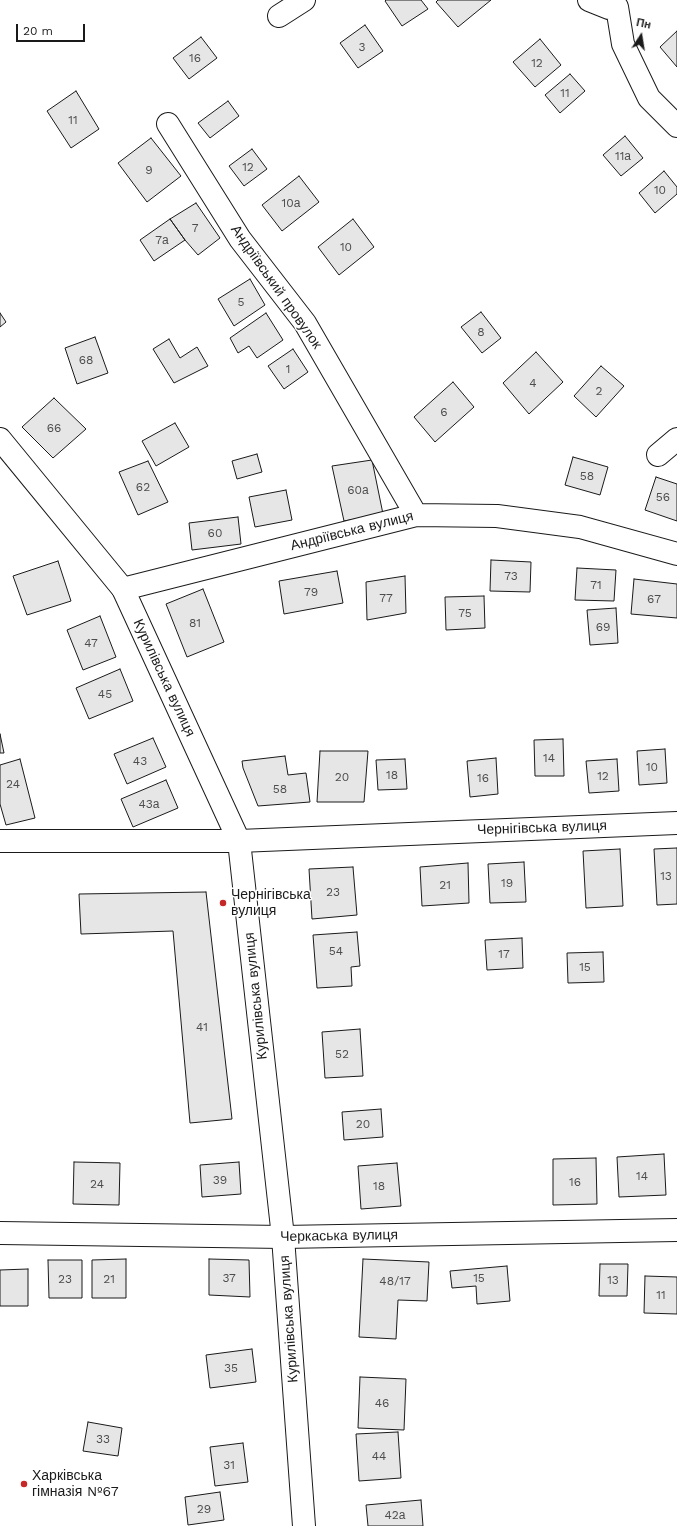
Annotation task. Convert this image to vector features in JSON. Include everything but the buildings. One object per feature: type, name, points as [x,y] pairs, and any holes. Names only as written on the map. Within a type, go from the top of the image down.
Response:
[{"type":"street","points":[[279,16],[304,0]]},
{"type":"street","points":[[589,0],[609,8],[623,4],[623,44],[649,98],[677,126]]},
{"type":"street","name":"Андріївський провулок","points":[[168,124],[240,239],[305,323],[416,515]]},
{"type":"street","name":"Курилівська вулиця","points":[[0,438],[123,589],[239,841],[283,1237],[304,1526]]},
{"type":"street","points":[[658,454],[677,439]]},
{"type":"street","name":"Андріївська вулиця","points":[[123,589],[416,515],[497,516],[580,527],[677,554]]},
{"type":"street","name":"Чернігівська вулиця","points":[[0,841],[239,841],[677,823]]},
{"type":"street","name":"Черкаська вулиця","points":[[0,1233],[283,1237],[677,1230]]},
{"type":"place","name":"Чернігівська вулиця","points":[[223,903]]},
{"type":"place","name":"Харківська гімназія №67","points":[[24,1484]]}]
